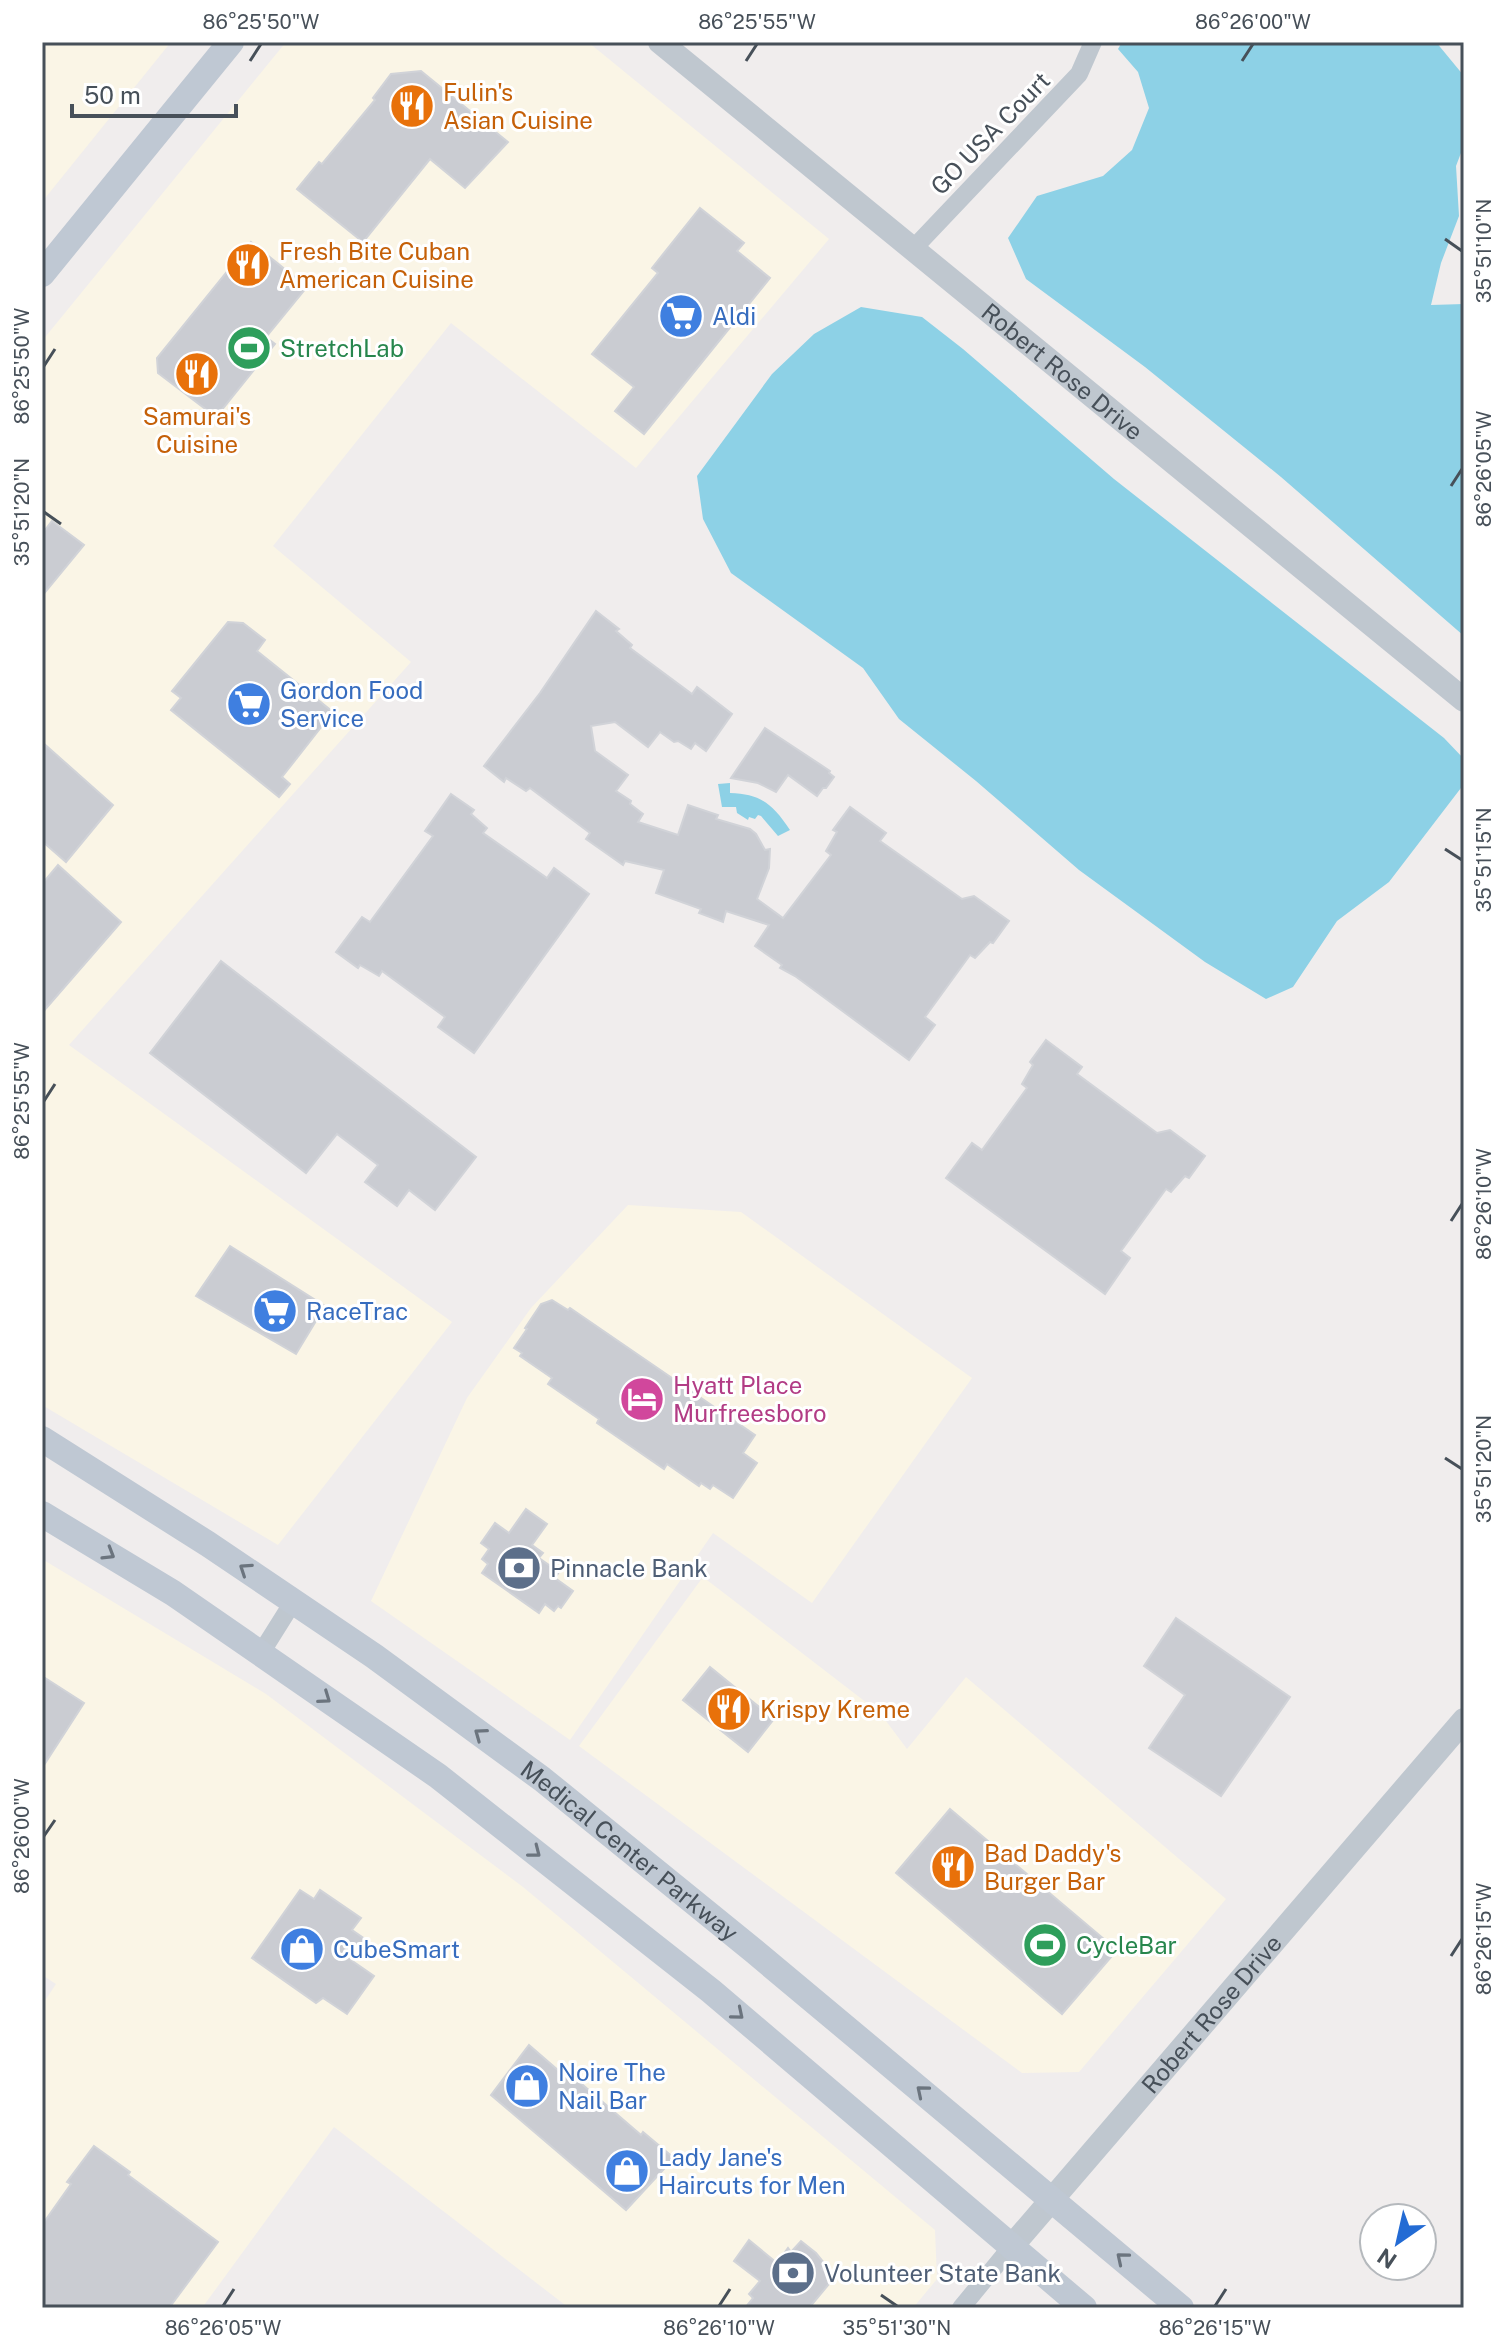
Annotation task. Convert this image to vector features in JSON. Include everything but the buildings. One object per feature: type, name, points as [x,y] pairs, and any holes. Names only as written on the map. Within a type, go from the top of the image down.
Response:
[{"type":"main road","points":[[42,274],[231,42]]},
{"type":"main road","name":"Medical Center Parkway","points":[[42,1439],[195,1536],[374,1656],[542,1779],[1181,2308]]},
{"type":"main road","points":[[42,1514],[173,1593],[438,1776],[674,1961],[1084,2308]]},
{"type":"street","name":"Robert Rose Drive","points":[[660,42],[1464,700]]},
{"type":"street","name":"GO USA Court","points":[[912,250],[1079,74],[1093,42]]},
{"type":"street","points":[[261,1653],[293,1602]]},
{"type":"street","name":"Robert Rose Drive","points":[[961,2308],[1051,2198],[1464,1720]]},
{"type":"shaded area","points":[[42,42],[171,42],[42,202]]},
{"type":"shaded area","points":[[286,42],[588,42],[829,239],[636,468],[451,323],[273,546],[411,662],[69,1045],[452,1322],[278,1545],[42,1405],[42,341]]},
{"type":"shaded area","points":[[628,1205],[741,1212],[972,1378],[812,1603],[713,1533],[570,1740],[371,1601],[467,1398],[531,1308]]},
{"type":"shaded area","points":[[42,1559],[266,1694],[523,1887],[935,2230],[937,2279],[913,2308],[569,2308],[334,2127],[202,2308],[42,2308],[42,2005],[56,1984],[42,1975]]},
{"type":"shaded area","points":[[703,1577],[880,1713],[907,1749],[966,1677],[1226,1899],[1079,2072],[1022,2073],[579,1746]]},
{"type":"water","points":[[1122,42],[1436,42],[1464,76],[1464,145],[1456,166],[1459,216],[1441,263],[1431,305],[1464,304],[1464,636],[1281,477],[1145,367],[1026,279],[1008,238],[1037,196],[1103,176],[1132,150],[1149,108],[1138,72],[1118,49]]},
{"type":"water","points":[[861,307],[922,317],[1114,479],[1444,738],[1464,759],[1464,784],[1389,882],[1337,921],[1293,987],[1266,999],[1205,962],[1079,870],[899,719],[863,668],[731,573],[703,519],[697,476],[772,374],[814,334]]},
{"type":"water","points":[[730,783],[730,793],[750,795],[764,802],[790,830],[778,836],[761,816],[755,819],[749,817],[748,820],[737,813],[736,807],[722,807],[718,784]]},
{"type":"place","name":"Fulin's Asian Cuisine","points":[[412,106]]},
{"type":"place","name":"Fresh Bite Cuban American Cuisine","points":[[248,265]]},
{"type":"place","name":"Aldi","points":[[681,316]]},
{"type":"place","name":"StretchLab","points":[[249,348]]},
{"type":"place","name":"Samurai's Cuisine","points":[[197,374]]},
{"type":"place","name":"Gordon Food Service","points":[[249,704]]},
{"type":"place","name":"RaceTrac","points":[[275,1311]]},
{"type":"place","name":"Hyatt Place Murfreesboro","points":[[642,1399]]},
{"type":"place","name":"Pinnacle Bank","points":[[519,1568]]},
{"type":"place","name":"Krispy Kreme","points":[[729,1709]]},
{"type":"place","name":"Bad Daddy's Burger Bar","points":[[953,1867]]},
{"type":"place","name":"CycleBar","points":[[1045,1945]]},
{"type":"place","name":"CubeSmart","points":[[302,1949]]},
{"type":"place","name":"Noire The Nail Bar","points":[[527,2086]]},
{"type":"place","name":"Lady Jane's Haircuts for Men","points":[[627,2171]]},
{"type":"place","name":"Volunteer State Bank","points":[[793,2273]]}]
